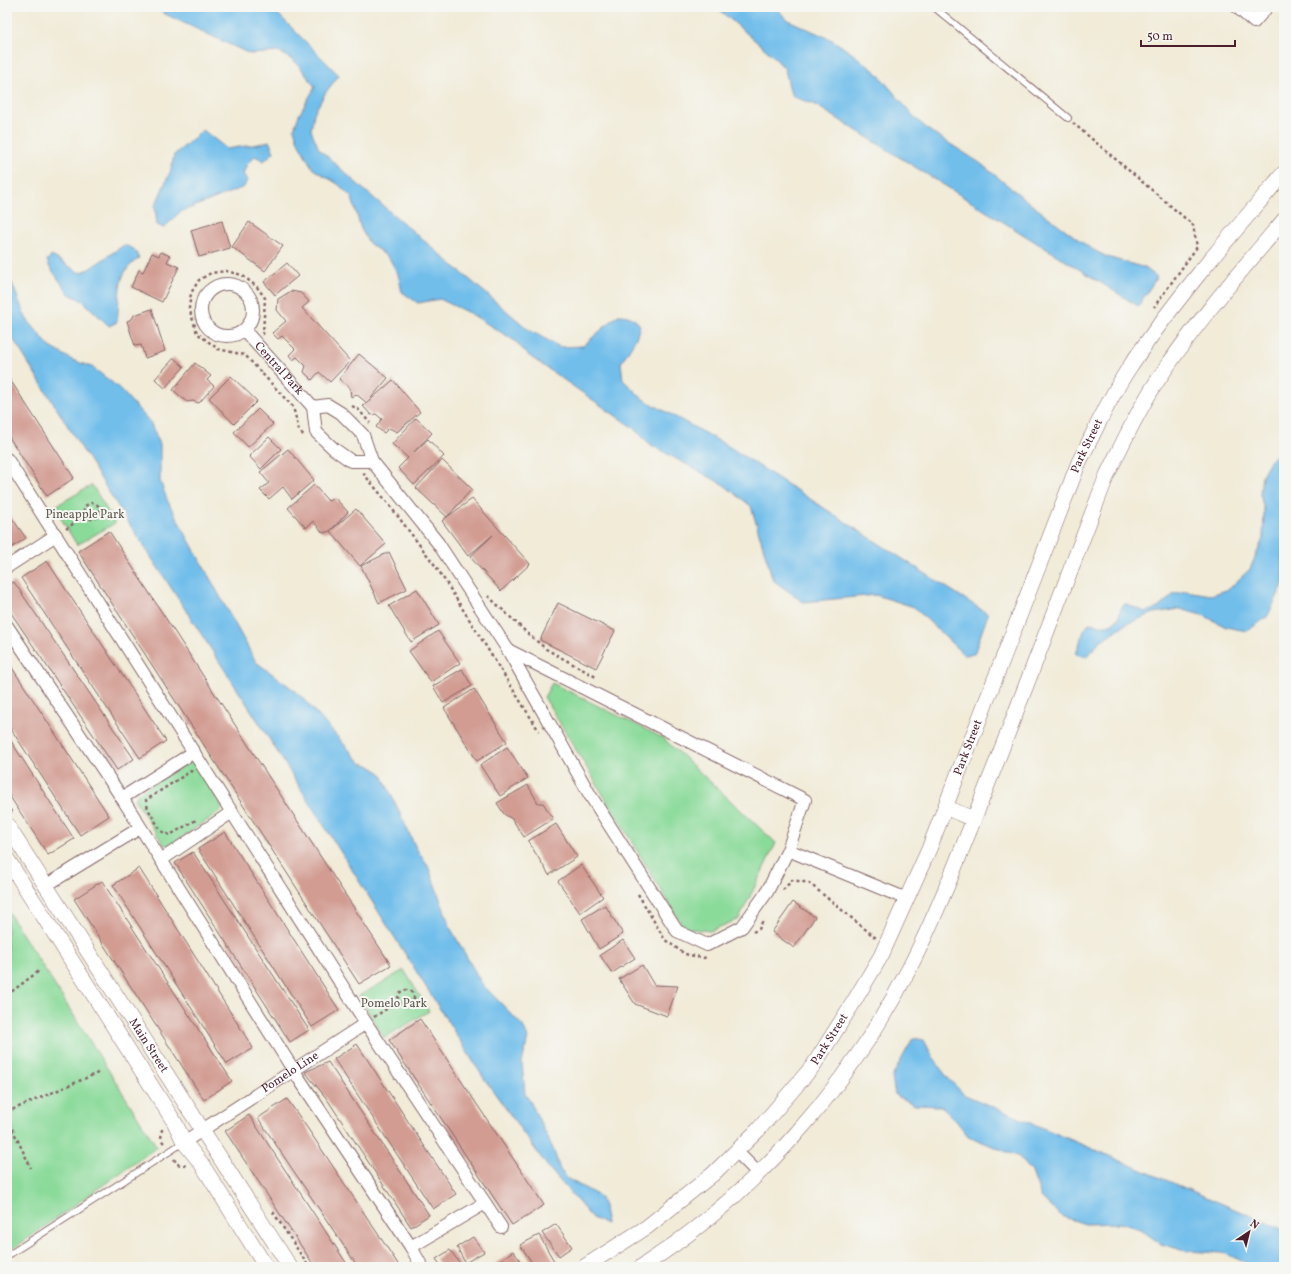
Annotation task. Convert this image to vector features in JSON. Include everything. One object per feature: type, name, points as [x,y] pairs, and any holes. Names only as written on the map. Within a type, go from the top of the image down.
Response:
[{"type":"street","points":[[1237,7],[1254,22],[1267,7]]},
{"type":"street","name":"Park Street","points":[[584,1267],[647,1227],[713,1174],[758,1130],[813,1066],[881,956],[907,899],[945,807],[1079,462],[1104,411],[1128,369],[1161,322],[1284,173]]},
{"type":"street","points":[[641,1267],[664,1253],[733,1198],[780,1151],[838,1084],[879,1020],[908,970],[934,914],[973,819],[1107,475],[1130,427],[1154,386],[1186,340],[1284,220]]},
{"type":"street","points":[[226,284],[234,285],[247,294],[253,309],[252,317],[244,330],[236,335],[227,336],[218,334],[211,330],[205,323],[202,314],[202,306],[205,297],[211,290],[226,284]]},
{"type":"street","name":"Central Park","points":[[244,330],[312,407]]},
{"type":"street","points":[[372,461],[351,461],[334,449],[316,432],[312,407],[328,405],[341,413],[363,435],[372,461],[438,543],[508,650],[590,795],[677,931],[707,945],[742,927],[767,892],[788,850],[805,800],[508,650]]},
{"type":"street","points":[[7,459],[366,1022],[501,1227]]},
{"type":"street","points":[[7,567],[56,535]]},
{"type":"street","points":[[7,626],[122,798],[294,1071],[411,1247],[422,1267]]},
{"type":"street","points":[[122,798],[194,752]]},
{"type":"street","points":[[945,807],[973,819]]},
{"type":"street","points":[[161,860],[232,812]]},
{"type":"street","name":"Main Street","points":[[7,825],[186,1106],[209,1126],[290,1267]]},
{"type":"street","points":[[45,886],[140,828]]},
{"type":"street","points":[[788,850],[907,899]]},
{"type":"street","name":"Main Street","points":[[7,859],[175,1123],[184,1142],[201,1163],[266,1267]]},
{"type":"street","name":"Pomelo Line","points":[[184,1142],[294,1071],[366,1022]]},
{"type":"street","points":[[736,1151],[758,1173]]},
{"type":"street","points":[[411,1247],[485,1203]]},
{"type":"lane","points":[[934,7],[1068,118]]},
{"type":"lane","points":[[7,1256],[184,1142]]},
{"type":"path","points":[[1068,118],[1096,142]]},
{"type":"path","points":[[92,503],[99,507],[100,512],[96,518],[91,519],[85,515],[85,509],[88,504],[92,503]]},
{"type":"path","points":[[56,535],[85,515]]},
{"type":"path","points":[[196,774],[191,771],[146,800],[148,809],[161,831],[170,835],[198,818]]},
{"type":"path","points":[[7,995],[39,971]]},
{"type":"path","points":[[406,990],[413,993],[414,999],[410,1005],[402,1005],[399,1001],[401,991],[406,990]]},
{"type":"path","points":[[366,1022],[399,1001]]},
{"type":"path","points":[[7,1112],[100,1072]]},
{"type":"path","points":[[7,1118],[31,1168]]},
{"type":"green space","name":"Pineapple Park","points":[[92,485],[115,523],[77,545],[54,507]]},
{"type":"green space","points":[[552,683],[663,738],[776,843],[739,919],[710,931],[684,928],[544,697]]},
{"type":"green space","points":[[195,761],[222,807],[220,812],[170,845],[164,845],[135,800],[138,793],[189,762]]},
{"type":"green space","points":[[7,910],[157,1147],[7,1253]]},
{"type":"green space","name":"Pomelo Park","points":[[404,970],[429,1011],[384,1038],[359,996]]},
{"type":"water","points":[[156,7],[271,7],[339,75],[326,92],[314,113],[311,130],[319,149],[362,188],[529,330],[560,347],[583,346],[618,315],[628,316],[636,320],[640,326],[636,338],[621,363],[623,380],[643,399],[728,446],[988,614],[974,654],[964,655],[914,607],[876,595],[803,602],[773,580],[751,506],[724,485],[651,445],[632,427],[528,355],[515,341],[473,315],[440,299],[418,303],[402,292],[398,274],[389,258],[369,243],[361,229],[352,198],[338,184],[313,169],[299,144],[294,129],[299,115],[315,87],[297,63],[280,52],[250,54],[165,14]]},
{"type":"water","points":[[716,7],[776,7],[786,19],[832,40],[853,54],[877,73],[915,118],[930,131],[980,163],[1032,205],[1090,248],[1107,257],[1145,268],[1157,277],[1138,306],[814,104],[794,97],[790,91],[785,69],[772,55]]},
{"type":"water","points":[[203,130],[227,149],[269,141],[274,152],[264,161],[255,156],[247,164],[243,174],[247,180],[244,187],[180,212],[164,228],[157,225],[155,206],[171,170],[174,155]]},
{"type":"water","points":[[124,245],[134,249],[139,258],[125,272],[121,282],[117,322],[109,326],[83,301],[69,294],[49,266],[47,260],[52,256],[80,273],[89,269]]},
{"type":"water","points":[[7,271],[26,318],[49,346],[72,360],[92,367],[119,388],[150,422],[160,444],[160,481],[168,502],[256,662],[297,692],[361,763],[368,765],[381,773],[416,848],[428,866],[451,929],[482,984],[523,1026],[528,1038],[522,1063],[525,1094],[530,1101],[554,1151],[560,1170],[568,1179],[599,1196],[604,1206],[606,1224],[592,1218],[548,1167],[483,1077],[256,718],[119,508],[7,329]]},
{"type":"water","points":[[1284,450],[1284,583],[1267,617],[1247,631],[1226,627],[1205,616],[1180,609],[1154,613],[1126,624],[1100,641],[1087,657],[1076,654],[1085,628],[1090,623],[1110,625],[1118,618],[1123,605],[1127,604],[1145,612],[1158,608],[1174,594],[1186,591],[1211,595],[1229,589],[1250,569],[1263,539],[1264,510],[1260,494],[1262,475],[1271,459]]},
{"type":"water","points":[[913,1038],[924,1040],[942,1070],[965,1095],[1284,1230],[1284,1267],[1256,1267],[1224,1253],[1186,1251],[1161,1244],[1140,1229],[1120,1223],[1085,1224],[1061,1216],[1041,1197],[1032,1172],[1019,1157],[968,1136],[954,1118],[941,1106],[915,1105],[895,1095],[892,1077]]},
{"type":"building","points":[[222,221],[230,248],[199,257],[191,230]]},
{"type":"building","points":[[249,222],[283,246],[265,271],[232,247]]},
{"type":"building","points":[[161,252],[170,256],[167,262],[179,267],[162,302],[131,287],[139,270],[143,272],[152,253],[159,256]]},
{"type":"building","points":[[287,263],[298,276],[275,295],[264,282]]},
{"type":"building","points":[[291,291],[301,293],[309,302],[302,308],[350,361],[330,382],[319,372],[312,380],[304,372],[306,366],[297,357],[293,360],[289,355],[295,349],[282,336],[278,339],[272,333],[286,321],[277,310],[278,299]]},
{"type":"building","points":[[152,309],[165,351],[145,358],[141,345],[135,346],[127,321],[132,319],[134,315]]},
{"type":"building","points":[[359,354],[388,378],[367,403],[356,394],[351,397],[350,388],[339,379]]},
{"type":"building","points":[[174,358],[184,367],[165,388],[155,379]]},
{"type":"building","points":[[195,363],[211,376],[207,380],[214,386],[199,403],[193,401],[187,402],[173,390]]},
{"type":"building","points":[[7,375],[74,478],[47,496],[7,434]]},
{"type":"building","points":[[231,376],[257,401],[234,424],[209,398]]},
{"type":"building","points":[[393,380],[420,412],[397,432],[389,428],[384,433],[376,427],[382,419],[376,414],[371,415],[363,406]]},
{"type":"building","points":[[258,409],[273,424],[248,447],[234,432]]},
{"type":"building","points":[[416,418],[432,433],[414,452],[428,439],[444,456],[414,485],[398,468],[408,458],[392,444]]},
{"type":"building","points":[[269,437],[281,449],[261,469],[249,456]]},
{"type":"building","points":[[288,449],[314,480],[292,499],[283,487],[269,499],[260,490],[269,483],[260,472]]},
{"type":"building","points":[[442,460],[472,489],[447,517],[416,488]]},
{"type":"building","points":[[314,485],[328,501],[335,498],[348,512],[330,531],[323,533],[313,521],[306,528],[288,508]]},
{"type":"building","points":[[472,499],[530,564],[501,591],[470,557],[493,535],[468,556],[442,521]]},
{"type":"building","points":[[356,509],[386,544],[360,566],[330,531]]},
{"type":"building","points":[[7,511],[26,538],[8,550],[7,548]]},
{"type":"building","points":[[109,531],[391,965],[359,984],[78,551]]},
{"type":"building","points":[[389,552],[407,589],[379,603],[361,566]]},
{"type":"building","points":[[47,561],[166,741],[140,758],[21,578]]},
{"type":"building","points":[[14,582],[134,759],[117,770],[7,607],[7,586]]},
{"type":"building","points":[[417,589],[439,625],[411,642],[389,606]]},
{"type":"building","points":[[558,603],[615,631],[596,668],[540,640]]},
{"type":"building","points":[[438,631],[460,663],[431,682],[409,651]]},
{"type":"building","points":[[7,660],[109,816],[80,835],[7,723]]},
{"type":"building","points":[[462,669],[472,686],[443,703],[433,686]]},
{"type":"building","points":[[474,689],[507,742],[477,761],[444,708]]},
{"type":"building","points":[[7,735],[74,839],[48,855],[7,792]]},
{"type":"building","points":[[507,747],[528,778],[500,796],[480,765]]},
{"type":"building","points":[[528,785],[538,803],[543,803],[553,819],[524,837],[512,819],[504,814],[497,803]]},
{"type":"building","points":[[556,824],[577,857],[549,875],[528,841]]},
{"type":"building","points":[[225,832],[339,1010],[312,1027],[198,849]]},
{"type":"building","points":[[193,852],[309,1030],[290,1042],[175,863]]},
{"type":"building","points":[[581,865],[603,897],[580,913],[558,881]]},
{"type":"building","points":[[139,868],[253,1048],[227,1064],[113,885]]},
{"type":"building","points":[[102,881],[232,1081],[204,1100],[74,899]]},
{"type":"building","points":[[793,902],[815,917],[794,948],[772,932]]},
{"type":"building","points":[[605,905],[623,934],[599,949],[582,919]]},
{"type":"building","points":[[623,940],[635,958],[612,973],[600,955]]},
{"type":"building","points":[[642,965],[654,985],[678,986],[667,1016],[635,1004],[619,979]]},
{"type":"building","points":[[420,1019],[544,1205],[512,1225],[389,1040]]},
{"type":"building","points":[[357,1044],[456,1194],[433,1209],[334,1059]]},
{"type":"building","points":[[328,1062],[429,1215],[411,1227],[327,1099],[305,1072]]},
{"type":"building","points":[[287,1099],[400,1267],[358,1267],[258,1118]]},
{"type":"building","points":[[249,1115],[349,1267],[315,1267],[225,1131]]},
{"type":"building","points":[[556,1224],[572,1247],[559,1256],[542,1233]]},
{"type":"building","points":[[539,1235],[554,1261],[546,1267],[535,1267],[520,1245]]},
{"type":"building","points":[[473,1237],[484,1252],[465,1263],[457,1247]]},
{"type":"building","points":[[450,1250],[462,1266],[461,1267],[442,1267],[436,1259]]},
{"type":"building","points":[[513,1251],[525,1267],[491,1267]]}]
